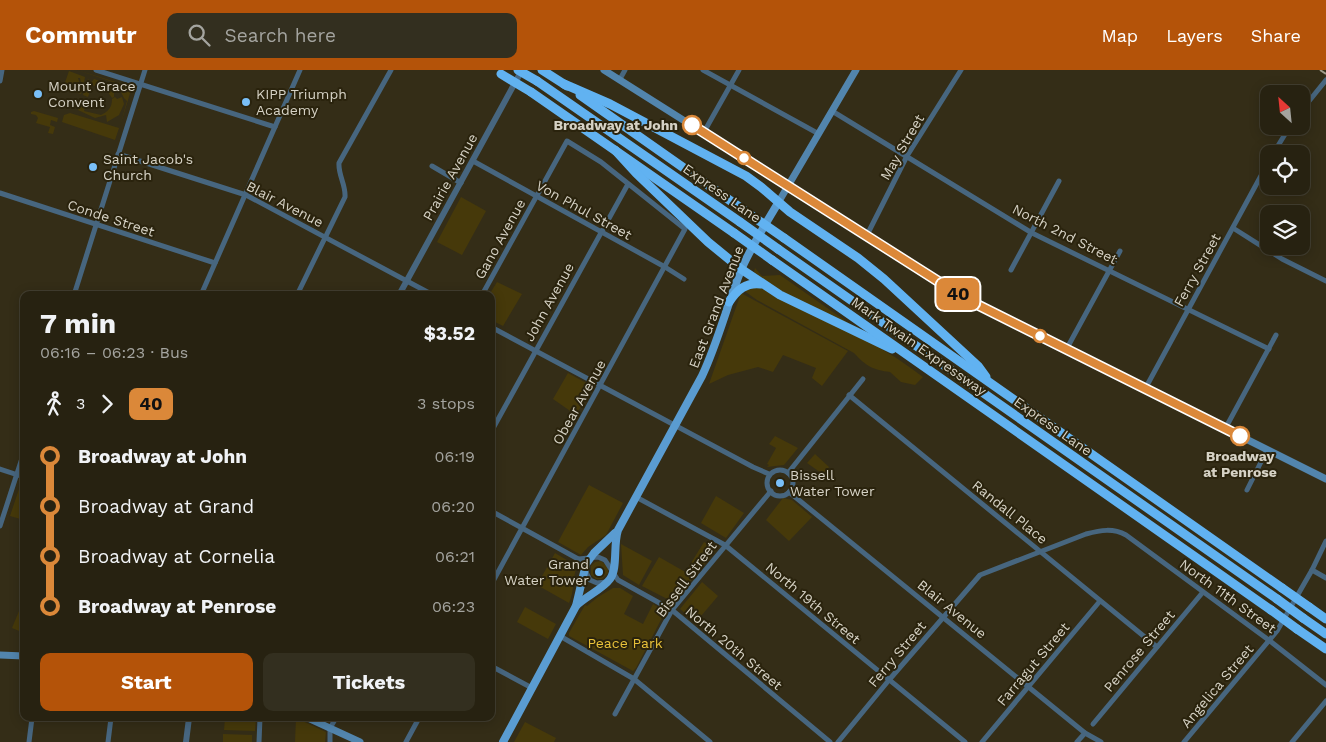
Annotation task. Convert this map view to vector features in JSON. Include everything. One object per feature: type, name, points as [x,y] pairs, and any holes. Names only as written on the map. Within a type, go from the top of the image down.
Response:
[{"type":"highway","name":"Express Lane","points":[[518,70],[537,81],[740,222],[1326,634]]},
{"type":"highway","name":"Mark Twain Expressway","points":[[542,70],[1326,619]]},
{"type":"highway","name":"Mark Twain Expressway","points":[[498,72],[531,92],[615,150],[1326,649]]},
{"type":"highway","points":[[564,84],[610,104],[736,170],[761,187],[778,203],[884,278],[978,366],[991,384]]},
{"type":"highway","points":[[615,150],[636,173],[708,242],[741,269],[788,299],[915,360]]},
{"type":"highway","points":[[729,302],[738,290],[744,286],[751,284],[764,285]]},
{"type":"main road","points":[[604,70],[966,299],[1326,479]]},
{"type":"main road","name":"East Grand Avenue","points":[[576,606],[583,599],[616,577],[614,543],[618,530],[707,365],[741,269],[749,252],[856,70]]},
{"type":"main road","name":"East Grand Avenue","points":[[502,742],[576,606],[585,568],[590,558],[618,530]]},
{"type":"main road","points":[[0,655],[20,656]]},
{"type":"main road","points":[[315,721],[360,742]]},
{"type":"street","points":[[0,81],[2,70]]},
{"type":"street","points":[[96,70],[275,128]]},
{"type":"street","points":[[75,291],[145,70]]},
{"type":"street","points":[[203,291],[300,70]]},
{"type":"street","points":[[299,291],[345,197],[346,191],[338,163],[391,70]]},
{"type":"street","name":"Prairie Avenue","points":[[401,291],[522,70]]},
{"type":"street","points":[[620,79],[625,70]]},
{"type":"street","points":[[703,70],[819,134]]},
{"type":"street","points":[[704,132],[739,70]]},
{"type":"street","name":"May Street","points":[[866,237],[907,156],[961,70]]},
{"type":"street","points":[[1310,100],[1326,80]]},
{"type":"street","name":"North 2nd Street","points":[[832,111],[1032,233],[1269,350]]},
{"type":"street","name":"Gano Avenue","points":[[484,291],[567,141],[600,162],[628,184]]},
{"type":"street","name":"Blair Avenue","points":[[118,154],[246,195],[426,291]]},
{"type":"street","name":"Von Phul Street","points":[[473,161],[666,267],[684,279]]},
{"type":"street","points":[[432,166],[461,183]]},
{"type":"street","name":"Ferry Street","points":[[1145,389],[1260,178]]},
{"type":"street","points":[[1011,270],[1059,182]]},
{"type":"street","name":"Obear Avenue","points":[[495,578],[685,229],[628,184]]},
{"type":"street","name":"John Avenue","points":[[495,425],[628,184]]},
{"type":"street","name":"Conde Street","points":[[0,193],[215,263]]},
{"type":"street","points":[[1233,228],[1282,259],[1326,281]]},
{"type":"street","points":[[1066,350],[1120,251]]},
{"type":"street","points":[[495,329],[753,467],[769,474],[780,470],[788,473],[793,482],[789,492],[780,496],[770,491],[768,484],[769,474]]},
{"type":"street","points":[[1225,429],[1276,335]]},
{"type":"street","points":[[788,473],[863,379]]},
{"type":"street","name":"Randall Place","points":[[849,395],[1157,647]]},
{"type":"street","points":[[1247,490],[1267,450]]},
{"type":"street","points":[[0,526],[20,464]]},
{"type":"street","points":[[0,469],[20,476]]},
{"type":"street","name":"Bissell Street","points":[[614,714],[672,610],[770,491]]},
{"type":"street","name":"Blair Avenue","points":[[789,492],[944,616],[1085,733],[1101,742]]},
{"type":"street","name":"North 19th Street","points":[[636,497],[726,545],[965,742]]},
{"type":"street","points":[[495,513],[579,559],[590,580],[597,583],[608,582]]},
{"type":"street","name":"Ferry Street","points":[[838,742],[980,575],[1086,534],[1100,530],[1113,530]]},
{"type":"street","name":"North 11th Street","points":[[1113,530],[1126,535],[1270,641],[1326,685]]},
{"type":"street","name":"Angelica Street","points":[[1184,742],[1270,641],[1312,570],[1326,540]]},
{"type":"street","name":"North 20th Street","points":[[590,558],[598,557],[605,560],[616,577],[672,610],[830,742]]},
{"type":"street","points":[[579,559],[590,558]]},
{"type":"street","points":[[1312,570],[1326,578]]},
{"type":"street","name":"Penrose Street","points":[[1093,724],[1203,592]]},
{"type":"street","name":"Farragut Street","points":[[982,742],[1100,601]]},
{"type":"street","points":[[560,636],[634,679],[710,742]]},
{"type":"street","points":[[495,668],[532,688]]},
{"type":"street","points":[[1292,742],[1326,701]]},
{"type":"street","points":[[29,742],[32,721]]},
{"type":"street","points":[[108,742],[111,721]]},
{"type":"street","points":[[186,742],[189,721]]},
{"type":"street","points":[[259,742],[260,721]]},
{"type":"street","points":[[330,742],[330,728],[334,721]]},
{"type":"street","points":[[406,742],[417,721]]},
{"type":"street","points":[[1077,742],[1085,733]]},
{"type":"green space","points":[[77,70],[132,87],[120,126],[127,101],[118,86],[119,84]]},
{"type":"green space","points":[[69,71],[85,77],[84,83],[81,83],[80,78],[78,78],[80,84],[83,85],[81,94],[63,88]]},
{"type":"green space","points":[[88,79],[91,83],[94,79],[112,85],[118,90],[114,92],[114,97],[112,98],[106,89],[92,85],[88,97],[83,95]]},
{"type":"green space","points":[[115,97],[117,99],[122,97],[124,104],[119,115],[107,122],[106,115],[95,118],[78,110],[84,98],[88,99],[84,111],[101,115],[110,108],[112,99]]},
{"type":"green space","points":[[34,111],[58,118],[57,122],[51,120],[50,125],[55,127],[53,134],[48,133],[50,127],[36,123],[38,118],[36,115],[31,114]]},
{"type":"green space","points":[[70,113],[119,128],[115,140],[62,122],[64,115]]},
{"type":"green space","points":[[461,197],[486,211],[462,255],[437,242]]},
{"type":"green space","points":[[755,268],[762,276],[780,275],[860,331],[803,305],[773,288],[754,272]]},
{"type":"green space","points":[[497,282],[522,294],[503,326],[495,322],[495,291],[491,291]]},
{"type":"green space","points":[[751,287],[763,288],[772,295],[850,332],[887,352],[923,377],[915,385],[901,382],[890,372],[870,367],[854,353],[757,300],[743,290]]},
{"type":"green space","points":[[741,293],[848,351],[822,386],[812,378],[816,368],[783,355],[773,372],[758,367],[728,375],[709,384]]},
{"type":"green space","points":[[568,373],[590,385],[591,389],[576,415],[553,399]]},
{"type":"green space","points":[[775,436],[798,448],[784,465],[767,467],[776,448],[769,444]]},
{"type":"green space","points":[[815,454],[829,467],[824,475],[807,463]]},
{"type":"green space","points":[[589,485],[623,503],[606,535],[588,547],[581,555],[558,542]]},
{"type":"green space","points":[[20,486],[20,519],[10,516]]},
{"type":"green space","points":[[716,496],[744,513],[726,538],[701,523]]},
{"type":"green space","points":[[783,498],[792,500],[812,517],[789,541],[766,520]]},
{"type":"green space","points":[[704,542],[717,549],[697,573],[688,568]]},
{"type":"green space","points":[[621,544],[652,561],[639,585],[623,575]]},
{"type":"green space","points":[[555,553],[577,566],[569,603],[537,585]]},
{"type":"green space","points":[[659,557],[694,577],[673,602],[642,586]]},
{"type":"green space","points":[[601,561],[608,567],[608,573],[602,579],[596,579],[591,575],[591,566],[595,562]]},
{"type":"green space","points":[[702,582],[718,596],[696,622],[680,609]]},
{"type":"green space","name":"Peace Park","points":[[613,588],[620,588],[633,596],[624,614],[643,624],[653,604],[665,612],[633,671],[569,636],[585,605],[587,606]]},
{"type":"green space","points":[[525,607],[556,624],[548,639],[517,622]]},
{"type":"green space","points":[[20,609],[20,631],[12,628]]},
{"type":"green space","points":[[225,721],[256,721],[255,731],[224,730]]},
{"type":"green space","points":[[296,721],[302,721],[326,732],[325,742],[295,742]]},
{"type":"green space","points":[[525,722],[556,738],[554,742],[514,742]]},
{"type":"green space","points":[[223,734],[252,735],[252,742],[223,742]]},
{"type":"railway","points":[[1320,70],[1326,74]]},
{"type":"bus line","name":"40","points":[[692,125],[966,299],[1240,436]]},
{"type":"place","name":"Mount Grace Convent","points":[[38,94]]},
{"type":"place","name":"KIPP Triumph Academy","points":[[246,102]]},
{"type":"place","name":"Broadway at John","points":[[692,125]]},
{"type":"place","name":"Saint Jacob's Church","points":[[93,167]]},
{"type":"place","name":"Broadway at Penrose","points":[[1240,436]]},
{"type":"place","name":"Bissell Water Tower","points":[[780,483]]},
{"type":"place","name":"Grand Water Tower","points":[[599,572]]}]
